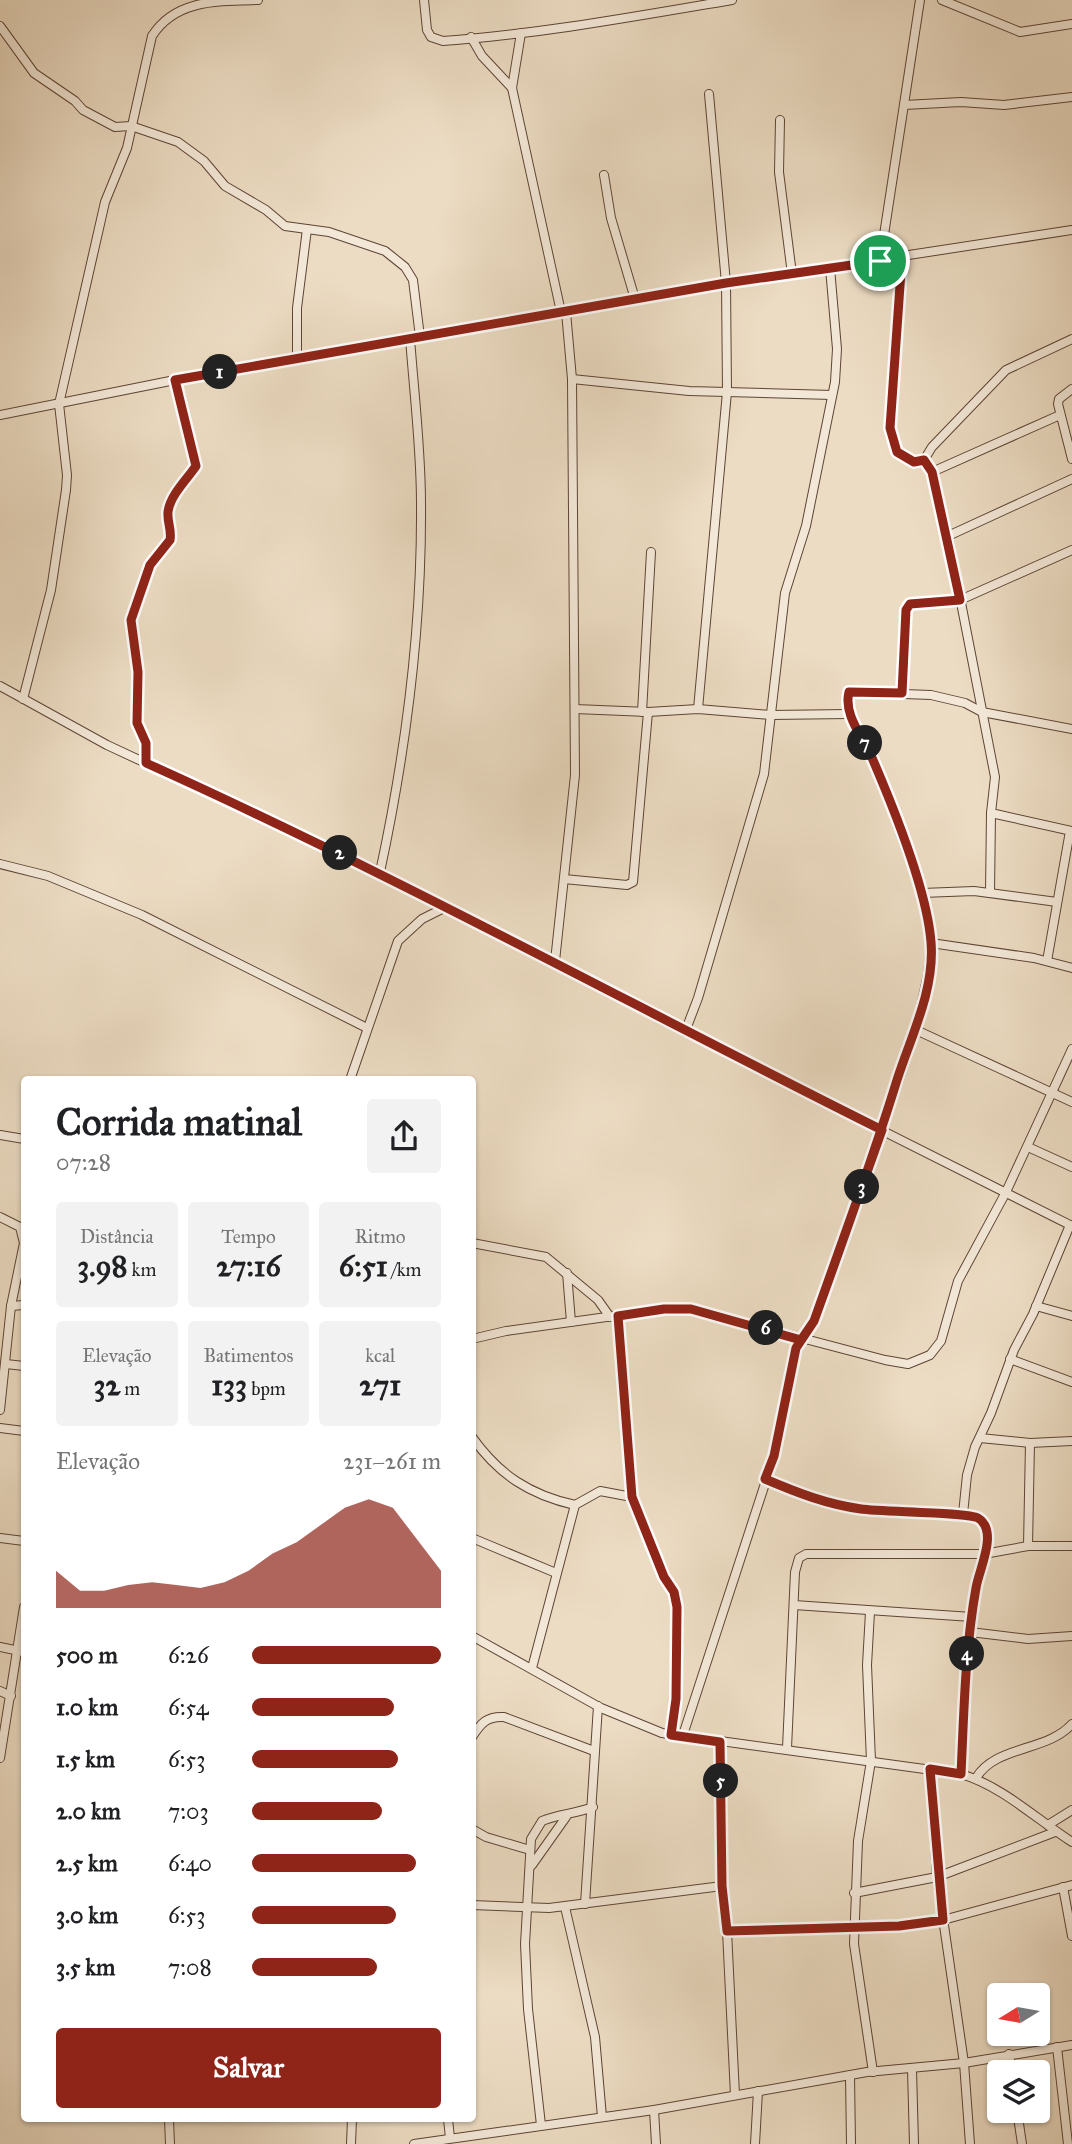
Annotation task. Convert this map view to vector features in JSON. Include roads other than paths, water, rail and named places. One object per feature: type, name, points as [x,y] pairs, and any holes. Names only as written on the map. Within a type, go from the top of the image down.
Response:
[{"type":"street","points":[[23,699],[51,590],[66,490],[67,475],[59,404],[105,202],[127,148],[152,36],[159,23],[182,1],[258,0]]},
{"type":"street","points":[[424,0],[427,30],[431,37],[443,41],[521,33],[619,17],[654,15],[732,0]]},
{"type":"street","points":[[880,261],[920,0]]},
{"type":"street","points":[[942,0],[1020,32],[1072,24]]},
{"type":"street","points":[[0,26],[34,74],[115,127],[131,126],[178,142],[204,161],[225,186],[266,210],[285,226],[339,235],[385,251],[405,267],[413,280],[420,337]]},
{"type":"street","points":[[521,33],[512,88],[563,312],[572,379],[575,775],[555,961]]},
{"type":"street","points":[[471,37],[482,56],[512,88]]},
{"type":"street","points":[[698,709],[727,392],[726,283],[709,94]]},
{"type":"street","points":[[904,106],[961,102],[1004,105],[1072,97]]},
{"type":"street","points":[[780,120],[779,172],[792,274]]},
{"type":"street","points":[[604,175],[611,218],[635,299]]},
{"type":"street","points":[[297,358],[296,321],[307,229]]},
{"type":"street","points":[[0,415],[175,380],[726,283],[1072,230]]},
{"type":"street","points":[[902,257],[890,428],[897,452],[914,462],[924,460],[932,447],[1006,370],[1072,339]]},
{"type":"street","points":[[685,1032],[698,998],[764,774],[785,593],[806,526],[837,364],[830,268]]},
{"type":"street","points":[[380,872],[396,801],[419,597],[421,501],[410,338]]},
{"type":"street","points":[[572,379],[727,392],[832,395]]},
{"type":"street","points":[[146,763],[146,743],[137,723],[138,672],[131,620],[150,565],[170,540],[168,516],[171,502],[180,491],[185,475],[196,466],[175,380]]},
{"type":"street","points":[[1072,389],[1059,400],[1060,415],[1072,457]]},
{"type":"street","points":[[932,472],[1060,415]]},
{"type":"street","points":[[924,460],[932,472],[948,536],[995,777],[991,813],[990,893]]},
{"type":"street","points":[[948,536],[1072,479]]},
{"type":"street","points":[[902,693],[906,610],[910,604],[960,600],[1072,550]]},
{"type":"street","points":[[564,879],[627,886],[633,882],[645,712],[651,552]]},
{"type":"street","points":[[0,686],[146,763],[380,872],[444,908],[555,961],[685,1032],[1071,1226],[1010,1359],[980,1438],[967,1475],[962,1514]]},
{"type":"street","points":[[682,1738],[774,1456],[796,1348],[814,1321],[882,1130],[916,1030],[929,974],[931,943],[922,892],[874,760],[849,714],[849,692],[902,693],[960,701],[982,712],[1072,729]]},
{"type":"street","points":[[575,709],[645,712],[698,709],[771,715],[849,714]]},
{"type":"street","points":[[991,813],[1071,831],[1047,961]]},
{"type":"street","points":[[0,864],[48,876],[142,915],[367,1028]]},
{"type":"street","points":[[922,892],[990,893],[1057,902]]},
{"type":"street","points":[[351,1076],[398,941],[422,919],[444,908]]},
{"type":"street","points":[[931,943],[1047,961],[1072,968]]},
{"type":"street","points":[[916,1030],[1072,1102]]},
{"type":"street","points":[[476,1338],[664,1309],[691,1309],[897,1363],[920,1361],[930,1355],[941,1340],[958,1282],[1006,1192],[1072,1049]]},
{"type":"street","points":[[0,1135],[21,1138]]},
{"type":"street","points":[[1028,1147],[1072,1167]]},
{"type":"street","points":[[0,1217],[21,1229]]},
{"type":"street","points":[[476,1244],[547,1257],[614,1316],[632,1497],[664,1577],[674,1592],[677,1607],[676,1699],[671,1735]]},
{"type":"street","points":[[0,1410],[11,1311],[21,1253]]},
{"type":"street","points":[[567,1273],[571,1322]]},
{"type":"street","points":[[0,1315],[21,1306]]},
{"type":"street","points":[[1036,1306],[1072,1317]]},
{"type":"street","points":[[1010,1359],[1072,1382]]},
{"type":"street","points":[[6,1364],[21,1366]]},
{"type":"street","points":[[0,1428],[21,1431]]},
{"type":"street","points":[[980,1438],[1030,1443],[1072,1441]]},
{"type":"street","points":[[476,1442],[508,1478],[548,1499],[575,1505]]},
{"type":"street","points":[[1028,1546],[1030,1443]]},
{"type":"street","points":[[765,1479],[822,1503],[885,1512],[962,1514],[976,1516],[984,1523],[987,1536],[970,1632],[961,1774]]},
{"type":"street","points":[[532,1668],[575,1505],[600,1490],[632,1497]]},
{"type":"street","points":[[0,1538],[21,1541]]},
{"type":"street","points":[[476,1540],[556,1573]]},
{"type":"street","points":[[788,1748],[795,1572],[799,1558],[806,1554],[984,1554],[1028,1546],[1072,1546]]},
{"type":"street","points":[[794,1605],[972,1617]]},
{"type":"street","points":[[870,1612],[867,1665],[871,1761],[854,1893],[853,1926],[855,1962],[873,2072]]},
{"type":"street","points":[[970,1632],[1028,1639],[1072,1636]]},
{"type":"street","points":[[476,1638],[598,1706],[671,1735],[788,1748],[976,1778],[1072,1842]]},
{"type":"street","points":[[0,1647],[21,1651]]},
{"type":"street","points":[[0,1758],[21,1655]]},
{"type":"street","points":[[0,1691],[11,1696]]},
{"type":"street","points":[[585,1905],[598,1706]]},
{"type":"street","points":[[476,1731],[482,1722],[489,1718],[504,1717],[594,1751]]},
{"type":"street","points":[[976,1778],[981,1770],[997,1759],[1049,1742],[1063,1734],[1072,1724]]},
{"type":"street","points":[[720,1742],[722,1886],[727,1931],[735,2095]]},
{"type":"street","points":[[930,1769],[937,1877],[964,2063],[970,2144]]},
{"type":"street","points":[[532,1864],[566,1817],[593,1807]]},
{"type":"street","points":[[1048,1825],[1072,1810]]},
{"type":"street","points":[[541,2125],[528,2009],[525,1944],[532,1864],[530,1850],[531,1839],[542,1821],[559,1815],[566,1817]]},
{"type":"street","points":[[476,1831],[486,1837],[530,1850]]},
{"type":"street","points":[[854,1893],[937,1877],[1055,1832]]},
{"type":"street","points":[[727,1931],[899,1926],[943,1920],[1072,1885]]},
{"type":"street","points":[[476,1905],[565,1907],[722,1886]]},
{"type":"street","points":[[1062,1887],[1072,1936]]},
{"type":"street","points":[[565,1907],[595,2037],[603,2117]]},
{"type":"street","points":[[414,2144],[450,2138],[473,2139],[541,2125],[654,2110],[850,2075],[964,2063],[1072,2045]]},
{"type":"street","points":[[1057,2047],[1068,2113],[1069,2143]]},
{"type":"street","points":[[1009,2054],[1010,2060]]},
{"type":"street","points":[[912,2068],[914,2144]]},
{"type":"street","points":[[850,2075],[851,2144]]},
{"type":"street","points":[[755,2144],[758,2091]]},
{"type":"street","points":[[654,2110],[656,2144]]},
{"type":"street","points":[[169,2122],[170,2144]]},
{"type":"street","points":[[351,2144],[352,2122]]},
{"type":"street","points":[[448,2122],[450,2138]]},
{"type":"street","points":[[1019,2123],[1022,2144]]}]
